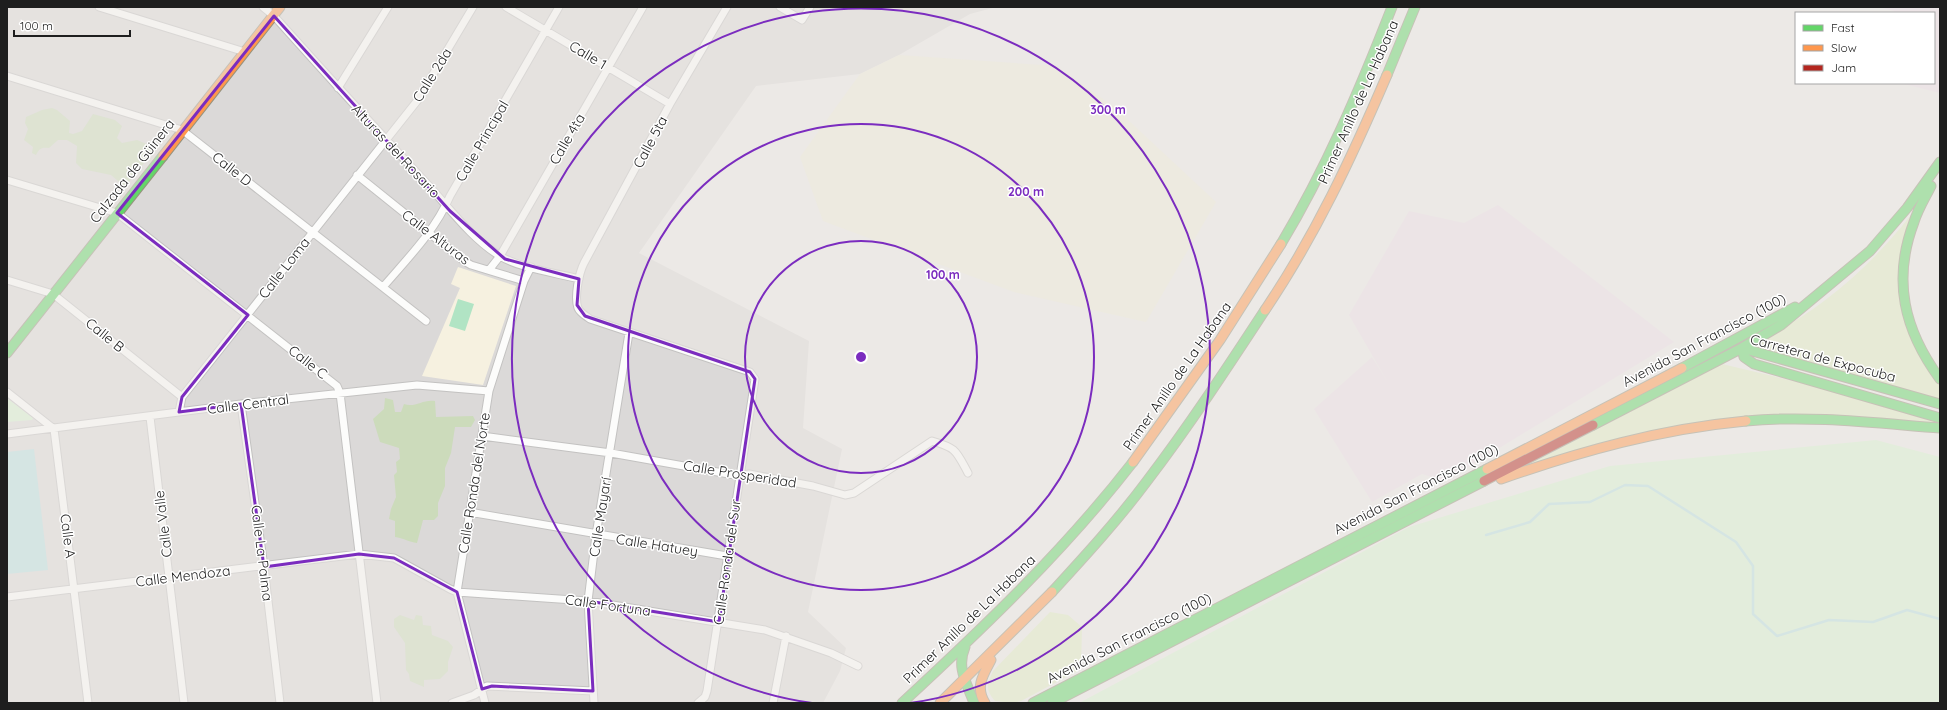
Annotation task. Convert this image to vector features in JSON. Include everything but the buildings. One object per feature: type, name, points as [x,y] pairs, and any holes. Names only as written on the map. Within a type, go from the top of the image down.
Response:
[{"type":"main road","name":"Calzada de Güinera","points":[[7,354],[280,7]]},
{"type":"main road","name":"Primer Anillo de La Habana","points":[[902,703],[967,644],[1027,584],[1096,508],[1135,460],[1192,381],[1286,235],[1320,173],[1360,87],[1392,7]]},
{"type":"main road","name":"Primer Anillo de La Habana","points":[[998,649],[1049,596],[1134,497],[1206,400],[1259,320],[1307,243],[1336,188],[1366,124],[1415,7]]},
{"type":"main road","name":"Avenida San Francisco (100)","points":[[1051,701],[1465,491],[1742,348],[1781,325],[1870,251],[1907,208],[1940,162]]},
{"type":"main road","points":[[1940,168],[1913,223],[1902,288],[1907,318],[1912,334],[1923,358],[1940,379]]},
{"type":"main road","name":"Avenida San Francisco (100)","points":[[1051,701],[1722,348],[1776,317],[1812,299]]},
{"type":"main road","points":[[1722,348],[1742,348],[1743,336]]},
{"type":"main road","name":"Carretera de Expocuba","points":[[1940,404],[1742,348],[1744,357],[1754,364],[1940,418]]},
{"type":"main road","points":[[1465,491],[1593,449],[1636,438],[1718,424],[1772,419],[1823,419],[1940,428]]},
{"type":"main road","points":[[967,644],[961,656],[960,665],[974,703]]},
{"type":"main road","points":[[940,703],[998,649]]},
{"type":"main road","points":[[984,703],[980,696],[979,685],[985,670],[998,649]]},
{"type":"main road","points":[[1032,703],[1051,701]]},
{"type":"street","points":[[99,7],[245,52]]},
{"type":"street","name":"Alturas del Rosario","points":[[263,7],[274,16],[446,205],[487,246],[500,256],[531,267],[579,279]]},
{"type":"street","points":[[338,88],[388,7]]},
{"type":"street","name":"Calle 2da","points":[[385,139],[423,92],[473,7]]},
{"type":"street","name":"Calle 1","points":[[506,7],[670,104]]},
{"type":"street","name":"Calle Principal","points":[[383,288],[429,233],[559,7]]},
{"type":"street","name":"Calle 4ta","points":[[489,270],[500,256],[643,7]]},
{"type":"street","name":"Calle 5ta","points":[[727,7],[670,104],[584,263],[579,279],[577,305],[582,313],[590,319],[750,372]]},
{"type":"street","points":[[780,7],[802,20],[810,7]]},
{"type":"street","name":"Calle D","points":[[7,76],[182,130],[312,233],[426,320]]},
{"type":"street","name":"Calle Loma","points":[[182,397],[385,139]]},
{"type":"street","name":"Calle Alturas","points":[[357,175],[464,261],[524,281]]},
{"type":"street","name":"Calle C","points":[[7,180],[117,213],[337,386],[340,394],[377,703]]},
{"type":"street","name":"Calle Ronda del Norte","points":[[485,703],[458,592],[469,512],[489,391],[524,281],[531,267]]},
{"type":"street","name":"Calle B","points":[[7,280],[53,294],[182,397]]},
{"type":"street","name":"Calle Mayarí","points":[[594,703],[588,601],[596,534],[611,454],[629,333]]},
{"type":"street","name":"Calle Ronda del Sur","points":[[698,703],[705,697],[707,691],[719,622],[755,379],[750,372]]},
{"type":"street","name":"Calle Central","points":[[7,434],[150,417],[241,404],[417,385],[489,391]]},
{"type":"street","points":[[7,392],[54,429]]},
{"type":"street","points":[[178,412],[182,397]]},
{"type":"street","name":"Calle La Palma","points":[[241,404],[264,567],[280,703]]},
{"type":"street","name":"Calle Valle","points":[[150,417],[184,703]]},
{"type":"street","name":"Calle A","points":[[54,429],[88,703]]},
{"type":"street","name":"Calle Prosperidad","points":[[482,436],[611,454],[740,476],[750,474],[849,494],[932,441],[950,446],[957,453],[968,473]]},
{"type":"street","name":"Calle Hatuey","points":[[469,512],[728,556]]},
{"type":"street","name":"Calle Mendoza","points":[[7,596],[264,567],[359,554]]},
{"type":"street","name":"Calle Fortuna","points":[[359,554],[394,558],[458,592],[588,601],[765,630],[786,636],[831,653],[858,666]]},
{"type":"street","points":[[773,703],[786,636]]},
{"type":"street","points":[[452,703],[474,695],[482,689],[492,686],[593,691]]},
{"type":"highlighted area","points":[[274,16],[450,211],[505,259],[579,279],[577,305],[585,316],[750,372],[755,379],[719,622],[588,601],[593,691],[492,686],[482,689],[457,592],[394,558],[359,554],[264,567],[241,404],[179,412],[182,397],[248,315],[117,213]]},
{"type":"shaded area","points":[[7,7],[996,7],[970,14],[899,55],[860,74],[756,86],[639,253],[809,341],[803,428],[842,449],[808,612],[846,648],[840,671],[823,703],[7,703]]},
{"type":"shaded area","points":[[1879,7],[1940,7],[1940,93],[1904,84],[1935,84],[1935,12],[1894,11]]},
{"type":"shaded area","points":[[899,55],[1056,66],[1113,106],[1216,202],[1146,322],[1014,292],[823,221],[800,157],[860,74]]},
{"type":"shaded area","points":[[1498,205],[1674,342],[1445,481],[1422,474],[1372,502],[1314,409],[1372,357],[1387,381],[1349,315],[1409,211],[1464,223]]},
{"type":"shaded area","points":[[458,267],[516,286],[483,385],[422,376],[460,288],[451,284]]},
{"type":"green space","points":[[52,108],[57,110],[70,121],[69,133],[73,134],[82,131],[93,114],[115,120],[122,126],[117,138],[122,143],[137,140],[156,148],[125,187],[111,175],[82,169],[76,163],[77,146],[67,140],[58,140],[49,148],[44,148],[38,151],[36,155],[32,153],[33,147],[24,140],[28,129],[25,123],[26,117],[42,110]]},
{"type":"green space","points":[[1924,198],[1899,295],[1940,383],[1940,401],[1752,347],[1816,307],[1852,278],[1890,240]]},
{"type":"green space","points":[[458,299],[474,304],[465,331],[449,326]]},
{"type":"green space","points":[[1722,364],[1814,386],[1940,423],[1731,420],[1518,470]]},
{"type":"green space","points":[[385,398],[393,400],[395,412],[401,412],[404,404],[412,405],[427,401],[435,401],[436,417],[473,416],[475,420],[471,427],[455,427],[451,453],[445,468],[445,486],[438,503],[438,516],[434,520],[423,520],[417,543],[395,537],[395,521],[389,519],[396,497],[394,475],[397,472],[396,462],[400,459],[399,448],[380,442],[373,419],[384,409]]},
{"type":"green space","points":[[8,399],[33,418],[32,420],[7,422]]},
{"type":"green space","points":[[1876,440],[1940,457],[1940,703],[1079,703],[1409,527],[1610,466]]},
{"type":"green space","points":[[1050,612],[1068,615],[1082,627],[1081,669],[1021,701],[1013,703],[995,701],[988,690],[989,679],[993,671]]},
{"type":"green space","points":[[400,615],[414,620],[416,615],[422,616],[423,625],[431,626],[432,635],[448,641],[453,647],[448,662],[448,671],[440,679],[424,680],[424,687],[410,681],[409,674],[406,670],[405,643],[394,627],[394,619]]},
{"type":"water","points":[[34,449],[48,570],[7,574],[7,452]]},
{"type":"waterway","points":[[1486,535],[1530,522],[1549,504],[1590,502],[1625,485],[1648,486],[1736,542],[1753,566],[1753,614],[1777,636],[1829,620],[1873,622],[1907,610],[1940,619]]},
{"type":"traffic: fast","points":[[1281,244],[1313,187],[1327,158],[1392,7]]},
{"type":"traffic: fast","points":[[1387,75],[1415,7]]},
{"type":"traffic: fast","points":[[7,353],[163,156]]},
{"type":"traffic: fast","points":[[1593,425],[1742,348],[1781,325],[1870,251],[1907,208],[1940,162]]},
{"type":"traffic: fast","points":[[1931,186],[1914,222],[1907,243],[1903,284],[1905,304],[1910,323],[1928,361],[1940,379]]},
{"type":"traffic: fast","points":[[1682,368],[1795,307]]},
{"type":"traffic: fast","points":[[1052,592],[1113,524],[1163,460],[1265,310]]},
{"type":"traffic: fast","points":[[1940,404],[1742,348],[1744,357],[1754,364],[1940,418]]},
{"type":"traffic: fast","points":[[1746,421],[1770,419],[1818,419],[1940,428]]},
{"type":"traffic: fast","points":[[902,703],[993,617],[1051,557],[1107,495],[1133,462]]},
{"type":"traffic: fast","points":[[1033,703],[1487,469]]},
{"type":"traffic: fast","points":[[1052,703],[1484,481]]},
{"type":"traffic: fast","points":[[965,647],[962,669],[974,703]]},
{"type":"traffic: slow","points":[[163,156],[280,7]]},
{"type":"traffic: slow","points":[[1265,310],[1300,254],[1332,196],[1387,75]]},
{"type":"traffic: slow","points":[[1133,462],[1220,340],[1281,244]]},
{"type":"traffic: slow","points":[[1487,469],[1682,368]]},
{"type":"traffic: slow","points":[[1501,479],[1561,459],[1622,442],[1652,435],[1746,421]]},
{"type":"traffic: slow","points":[[940,703],[1052,592]]},
{"type":"traffic: slow","points":[[985,703],[980,686],[991,660]]},
{"type":"traffic: jam","points":[[1484,481],[1593,425]]}]
